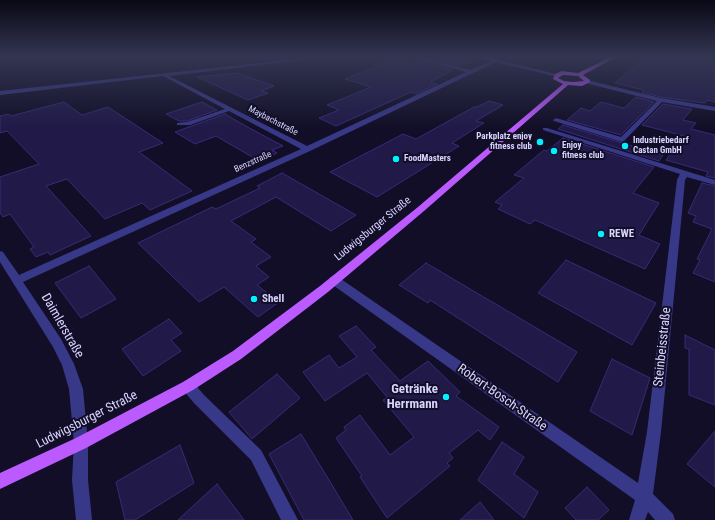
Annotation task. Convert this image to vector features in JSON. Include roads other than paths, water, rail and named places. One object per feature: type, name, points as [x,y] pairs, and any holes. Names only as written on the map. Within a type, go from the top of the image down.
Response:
[{"type":"main road","points":[[559,80],[578,84],[587,82]]},
{"type":"main road","name":"Ludwigsburger Straße","points":[[0,481],[81,443],[188,386],[236,355],[334,280],[421,209],[567,83]]},
{"type":"street","points":[[0,93],[116,80]]},
{"type":"street","name":"Maybachstraße","points":[[174,80],[307,149]]},
{"type":"street","name":"Benzstraße","points":[[18,280],[307,149],[453,80]]},
{"type":"street","points":[[587,82],[661,100],[715,109]]},
{"type":"street","points":[[661,100],[622,140],[558,118],[545,129],[715,183]]},
{"type":"street","points":[[179,124],[188,124],[230,109]]},
{"type":"street","name":"Steinbeisstraße","points":[[637,520],[644,497],[654,432],[681,180],[685,173]]},
{"type":"street","name":"Daimlerstraße","points":[[0,254],[18,280],[68,364],[76,389],[81,443],[80,480],[84,520]]},
{"type":"street","name":"Robert-Bosch-Straße","points":[[334,280],[644,497],[667,520]]},
{"type":"street","points":[[188,386],[199,399],[256,455],[290,520]]},
{"type":"place","name":"Parkplatz enjoy fitness club","points":[[540,142]]},
{"type":"place","name":"Industriebedarf Castan GmbH","points":[[625,146]]},
{"type":"place","name":"Enjoy fitness club","points":[[554,151]]},
{"type":"place","name":"FoodMasters","points":[[396,159]]},
{"type":"place","name":"REWE","points":[[601,234]]},
{"type":"place","name":"Shell","points":[[254,299]]},
{"type":"place","name":"Getränke Herrmann","points":[[446,397]]}]
